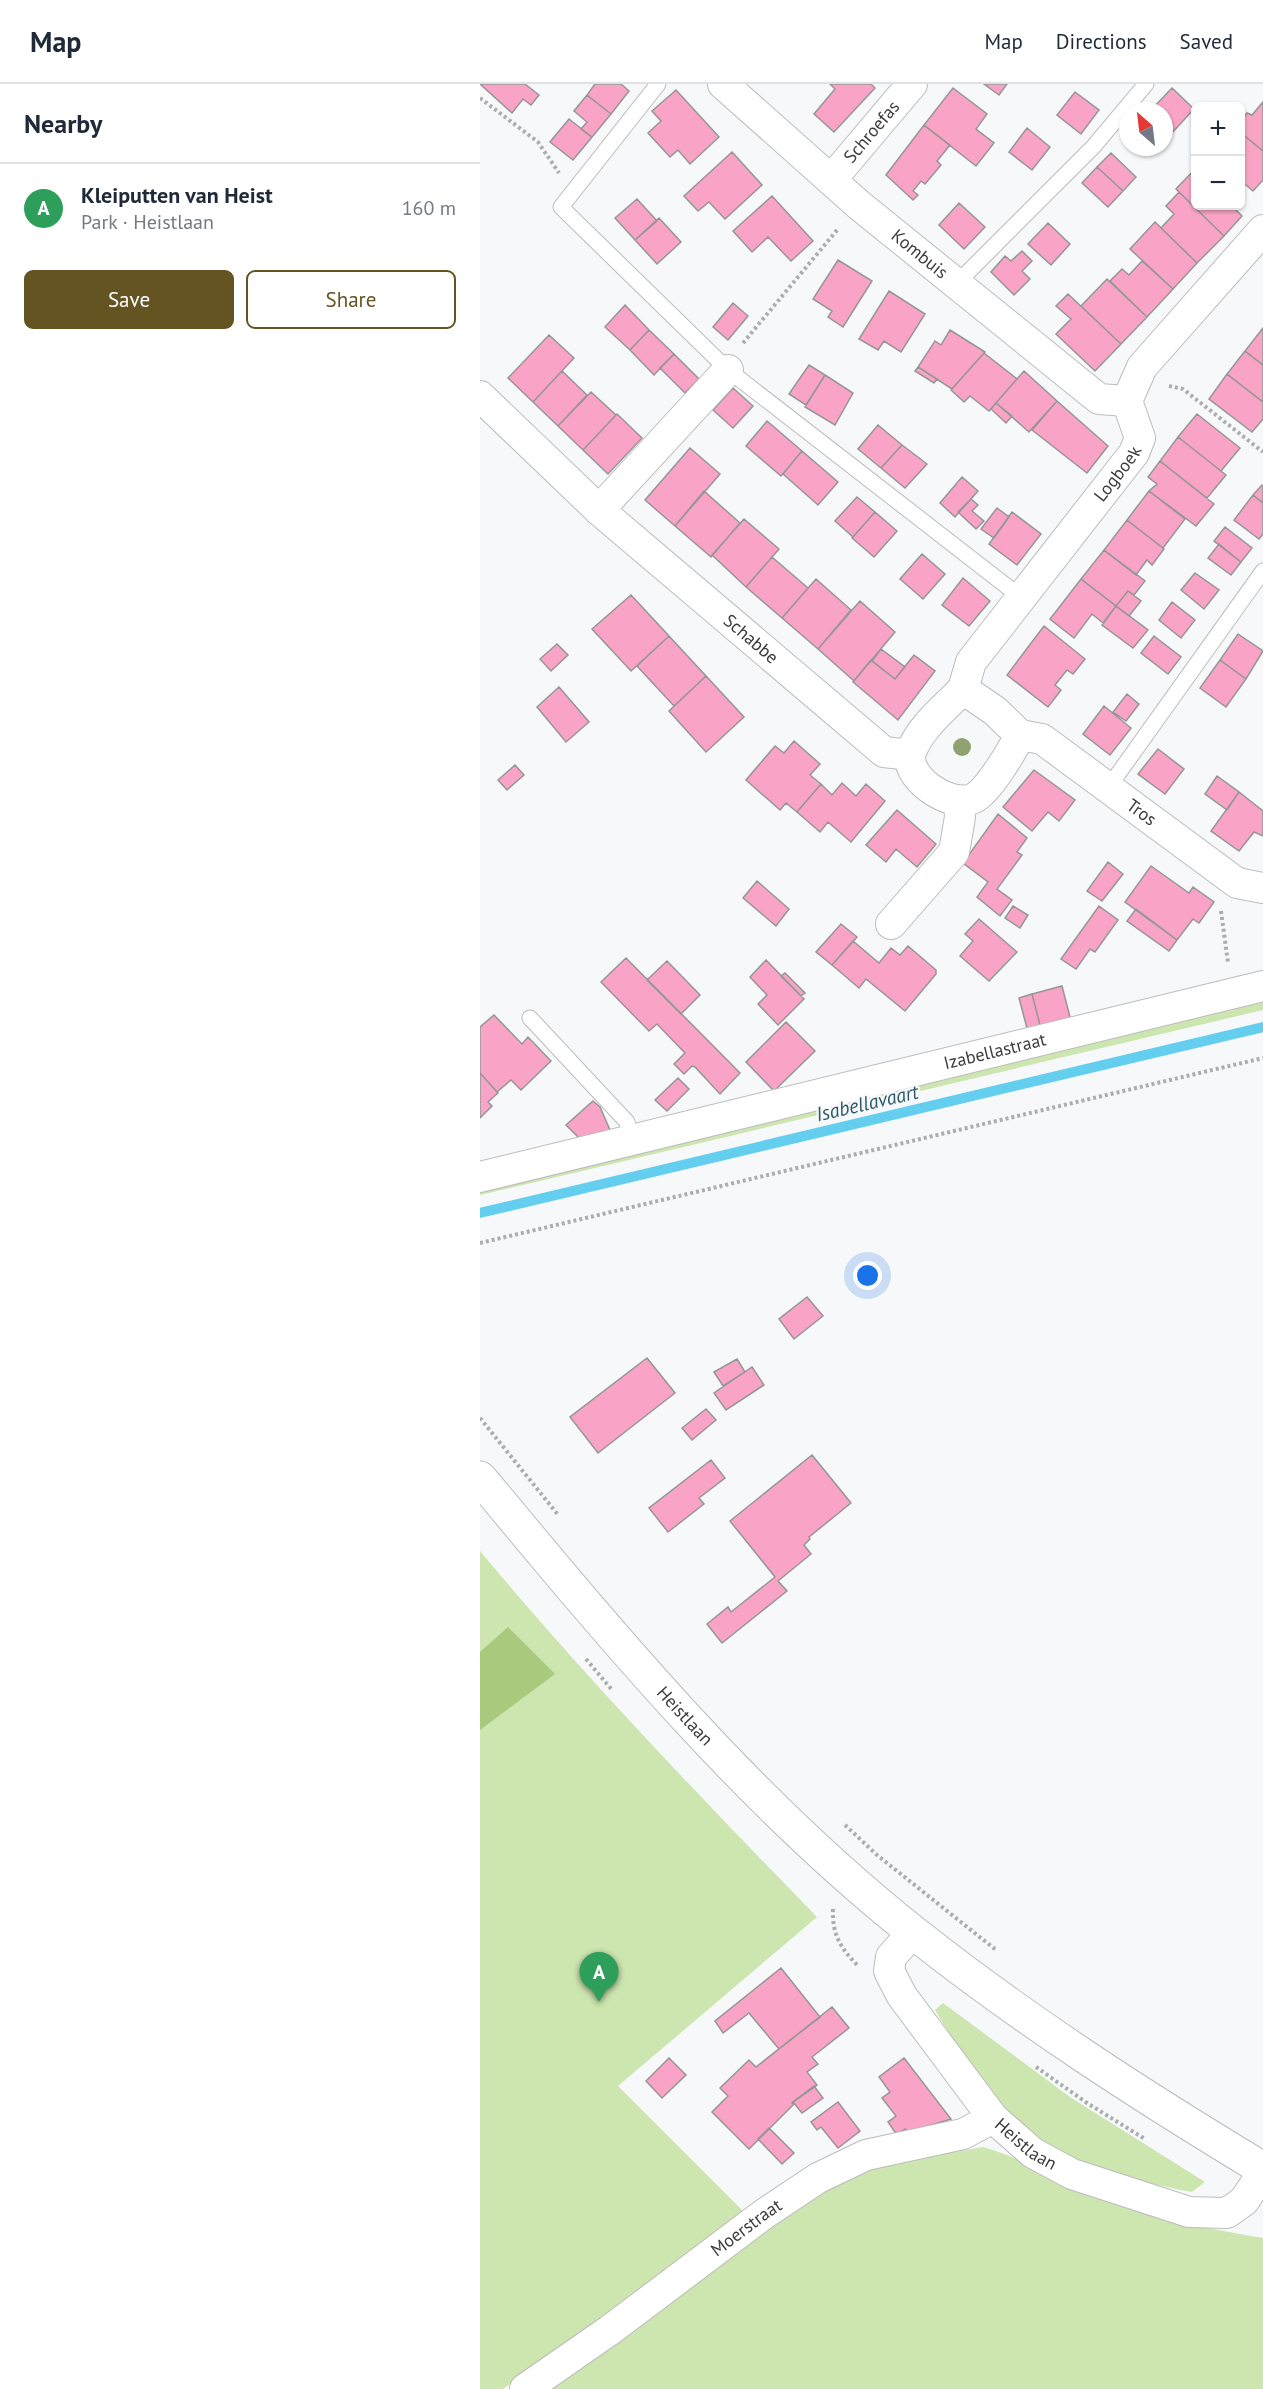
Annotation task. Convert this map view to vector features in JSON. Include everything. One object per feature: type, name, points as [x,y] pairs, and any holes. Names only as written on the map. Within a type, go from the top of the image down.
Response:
[{"type":"main road","name":"Heistlaan","points":[[480,1478],[628,1653],[706,1737],[788,1821],[913,1932],[1107,2073],[1263,2170]]},
{"type":"street","name":"Kombuis","points":[[723,84],[859,205],[1099,399],[1132,391]]},
{"type":"street","name":"Schroefas","points":[[831,180],[912,84]]},
{"type":"street","points":[[1132,391],[1142,367],[1263,230]]},
{"type":"street","points":[[599,510],[728,370]]},
{"type":"street","name":"Logboek","points":[[963,689],[971,662],[1134,453],[1140,438],[1132,391]]},
{"type":"street","name":"Schabbe","points":[[480,396],[599,510],[884,752],[910,755]]},
{"type":"street","points":[[963,689],[995,711],[1020,735],[1008,759],[975,797],[959,802],[941,797],[914,773],[910,755],[919,735],[963,689]]},
{"type":"street","name":"Tros","points":[[1020,735],[1042,739],[1108,788],[1250,886]]},
{"type":"street","points":[[891,924],[954,852],[960,818],[959,802]]},
{"type":"street","name":"Izabellastraat","points":[[480,1177],[1249,989]]},
{"type":"street","name":"Heistlaan","points":[[913,1932],[891,1957],[889,1971],[902,1996],[993,2118],[1033,2152],[1072,2174],[1189,2212],[1227,2213],[1244,2201],[1263,2170]]},
{"type":"street","name":"Moerstraat","points":[[525,2389],[610,2330],[764,2214],[818,2178],[866,2155],[963,2134],[993,2118]]},
{"type":"lane","points":[[658,84],[561,207],[728,370],[1022,598]]},
{"type":"lane","points":[[956,284],[1094,146],[1146,84]]},
{"type":"lane","points":[[1108,788],[1263,571]]},
{"type":"lane","points":[[530,1018],[627,1122],[632,1140]]},
{"type":"path","points":[[480,98],[538,142],[547,159],[574,191]]},
{"type":"path","points":[[728,370],[738,349],[859,205]]},
{"type":"path","points":[[1132,391],[1183,389],[1263,452]]},
{"type":"path","points":[[1249,989],[1220,906],[1250,886]]},
{"type":"path","points":[[480,1243],[1263,1058]]},
{"type":"path","points":[[480,1418],[566,1524]]},
{"type":"path","points":[[838,1819],[878,1855],[997,1950]]},
{"type":"green space","points":[[1263,994],[1263,1010],[480,1195],[480,1184]]},
{"type":"green space","points":[[480,1551],[645,1737],[817,1917],[618,2086],[746,2214],[503,2389],[480,2389]]},
{"type":"green space","points":[[508,1627],[555,1674],[480,1730],[480,1652]]},
{"type":"green space","points":[[943,2003],[1070,2097],[1205,2182],[1192,2192],[1148,2183],[1082,2162],[1042,2140],[1011,2114],[975,2071],[935,2010]]},
{"type":"green space","points":[[983,2147],[1017,2159],[1114,2203],[1150,2215],[1263,2238],[1263,2389],[541,2389],[840,2178],[893,2163]]},
{"type":"building","points":[[480,84],[525,84],[539,95],[531,105],[523,99],[512,113]]},
{"type":"building","points":[[595,84],[621,84],[629,91],[611,114],[587,95]]},
{"type":"building","points":[[830,84],[871,84],[875,88],[834,132],[814,114],[835,89]]},
{"type":"building","points":[[984,84],[1007,84],[999,95]]},
{"type":"building","points":[[953,88],[987,114],[976,129],[994,143],[976,166],[924,125]]},
{"type":"building","points":[[1172,88],[1191,106],[1191,112],[1173,132],[1173,102],[1159,102]]},
{"type":"building","points":[[676,90],[719,137],[690,164],[678,150],[670,157],[648,133],[661,121],[652,111]]},
{"type":"building","points":[[1075,92],[1099,110],[1081,134],[1057,115]]},
{"type":"building","points":[[587,95],[611,114],[592,137],[581,129],[587,122],[574,111]]},
{"type":"building","points":[[1263,102],[1263,151],[1245,136],[1245,115],[1247,113],[1252,115]]},
{"type":"building","points":[[569,119],[592,137],[573,160],[550,142]]},
{"type":"building","points":[[924,125],[950,145],[937,161],[941,165],[925,184],[921,181],[913,191],[918,195],[913,200],[886,175]]},
{"type":"building","points":[[1027,128],[1050,147],[1032,170],[1009,152]]},
{"type":"building","points":[[1245,136],[1263,151],[1263,180],[1253,191],[1245,184]]},
{"type":"building","points":[[732,152],[762,185],[725,219],[709,202],[698,211],[684,196]]},
{"type":"building","points":[[1111,153],[1136,177],[1123,191],[1097,167]]},
{"type":"building","points":[[1097,167],[1123,191],[1108,207],[1082,183]]},
{"type":"building","points":[[1191,173],[1191,204],[1176,189]]},
{"type":"building","points":[[1179,192],[1191,204],[1191,210],[1197,210],[1224,236],[1197,263],[1161,228],[1174,214],[1166,206]]},
{"type":"building","points":[[772,196],[813,241],[791,261],[768,237],[752,252],[733,231]]},
{"type":"building","points":[[637,199],[657,221],[635,240],[615,218]]},
{"type":"building","points":[[959,203],[985,227],[964,249],[939,225]]},
{"type":"building","points":[[1197,210],[1236,210],[1242,216],[1224,236]]},
{"type":"building","points":[[659,218],[681,242],[657,264],[635,240]]},
{"type":"building","points":[[1155,222],[1197,263],[1173,289],[1130,249]]},
{"type":"building","points":[[1048,223],[1070,244],[1051,265],[1028,244]]},
{"type":"building","points":[[1022,251],[1032,261],[1022,271],[1030,279],[1014,295],[991,272],[1005,256],[1011,261]]},
{"type":"building","points":[[838,260],[872,281],[843,327],[828,317],[832,311],[813,299]]},
{"type":"building","points":[[1142,261],[1173,289],[1147,317],[1110,281],[1122,269],[1129,275]]},
{"type":"building","points":[[1107,279],[1147,317],[1121,344],[1081,306]]},
{"type":"building","points":[[889,291],[925,314],[901,352],[884,341],[878,350],[859,339]]},
{"type":"building","points":[[1068,294],[1121,344],[1095,371],[1056,334],[1071,319],[1056,306]]},
{"type":"building","points":[[733,303],[748,316],[728,340],[713,327]]},
{"type":"building","points":[[625,305],[649,330],[630,350],[605,327]]},
{"type":"building","points":[[1263,328],[1263,365],[1245,351]]},
{"type":"building","points":[[649,330],[674,354],[654,375],[630,350]]},
{"type":"building","points":[[950,330],[985,352],[952,389],[918,367],[935,341],[941,345]]},
{"type":"building","points":[[549,335],[574,358],[533,402],[508,378]]},
{"type":"building","points":[[1245,351],[1263,365],[1263,402],[1227,374]]},
{"type":"building","points":[[984,353],[1017,379],[989,411],[970,396],[964,402],[951,390]]},
{"type":"building","points":[[674,354],[699,379],[685,393],[660,368]]},
{"type":"building","points":[[809,365],[825,375],[806,405],[789,394]]},
{"type":"building","points":[[918,367],[937,379],[934,383],[915,371]]},
{"type":"building","points":[[562,371],[587,395],[558,426],[533,402]]},
{"type":"building","points":[[1024,371],[1057,401],[1029,432],[996,403]]},
{"type":"building","points":[[1227,374],[1263,402],[1263,419],[1252,432],[1209,399]]},
{"type":"building","points":[[825,375],[853,393],[835,425],[805,407]]},
{"type":"building","points":[[733,388],[753,406],[733,428],[713,410]]},
{"type":"building","points":[[591,392],[616,415],[583,450],[558,426]]},
{"type":"building","points":[[1057,401],[1108,446],[1087,473],[1032,430]]},
{"type":"building","points":[[996,403],[1012,416],[1006,423],[991,409]]},
{"type":"building","points":[[617,414],[642,438],[608,474],[583,450]]},
{"type":"building","points":[[1197,414],[1240,448],[1221,471],[1178,437]]},
{"type":"building","points":[[767,421],[802,451],[781,476],[746,446]]},
{"type":"building","points":[[878,425],[902,445],[881,468],[858,449]]},
{"type":"building","points":[[1178,437],[1226,475],[1207,498],[1160,461]]},
{"type":"building","points":[[902,445],[927,464],[905,488],[881,468]]},
{"type":"building","points":[[690,448],[720,474],[675,526],[645,500]]},
{"type":"building","points":[[802,451],[838,482],[818,505],[783,474]]},
{"type":"building","points":[[1160,461],[1214,504],[1196,526],[1149,491],[1157,484],[1148,477]]},
{"type":"building","points":[[962,477],[978,491],[955,517],[940,503]]},
{"type":"building","points":[[1263,486],[1263,503],[1253,495]]},
{"type":"building","points":[[704,491],[740,523],[711,557],[675,526]]},
{"type":"building","points":[[1149,491],[1185,519],[1163,548],[1127,520]]},
{"type":"building","points":[[1253,495],[1263,503],[1263,534],[1259,539],[1234,520]]},
{"type":"building","points":[[857,497],[875,512],[853,537],[835,521]]},
{"type":"building","points":[[971,499],[978,505],[972,511],[984,521],[976,529],[958,512]]},
{"type":"building","points":[[997,508],[1009,517],[994,538],[981,529]]},
{"type":"building","points":[[875,512],[897,531],[874,557],[852,538]]},
{"type":"building","points":[[1012,512],[1041,534],[1017,565],[989,544]]},
{"type":"building","points":[[744,519],[779,549],[746,587],[712,555]]},
{"type":"building","points":[[1127,520],[1164,549],[1152,565],[1147,560],[1136,575],[1104,550]]},
{"type":"building","points":[[1225,527],[1252,548],[1241,562],[1214,541]]},
{"type":"building","points":[[1219,544],[1241,562],[1231,575],[1208,558]]},
{"type":"building","points":[[1104,550],[1145,581],[1134,595],[1128,591],[1116,606],[1081,579]]},
{"type":"building","points":[[922,554],[945,574],[923,599],[900,579]]},
{"type":"building","points":[[772,557],[808,588],[782,618],[746,587]]},
{"type":"building","points":[[1195,573],[1219,590],[1204,609],[1181,590]]},
{"type":"building","points":[[963,578],[990,601],[969,626],[942,605]]},
{"type":"building","points":[[816,579],[851,610],[818,649],[782,618]]},
{"type":"building","points":[[1081,579],[1116,606],[1103,623],[1092,614],[1074,638],[1050,619]]},
{"type":"building","points":[[1128,591],[1141,601],[1129,616],[1116,606]]},
{"type":"building","points":[[631,595],[669,636],[631,671],[592,629]]},
{"type":"building","points":[[860,601],[895,632],[854,681],[818,649]]},
{"type":"building","points":[[1172,602],[1195,620],[1181,638],[1159,620]]},
{"type":"building","points":[[1116,606],[1148,630],[1133,648],[1102,625]]},
{"type":"building","points":[[1044,626],[1085,659],[1073,674],[1067,670],[1055,685],[1061,690],[1048,707],[1007,675]]},
{"type":"building","points":[[1238,634],[1263,651],[1246,679],[1220,660]]},
{"type":"building","points":[[669,636],[706,676],[674,706],[637,666]]},
{"type":"building","points":[[1154,636],[1181,657],[1168,674],[1141,653]]},
{"type":"building","points":[[557,644],[568,655],[551,671],[540,659]]},
{"type":"building","points":[[881,649],[905,667],[895,679],[872,661]]},
{"type":"building","points":[[914,655],[935,671],[898,720],[853,682],[871,660],[895,679]]},
{"type":"building","points":[[1220,660],[1246,679],[1226,707],[1200,688]]},
{"type":"building","points":[[706,676],[744,717],[706,752],[669,711]]},
{"type":"building","points":[[559,687],[589,722],[566,742],[537,707]]},
{"type":"building","points":[[1127,694],[1139,704],[1126,721],[1113,712]]},
{"type":"building","points":[[1104,706],[1131,728],[1110,755],[1083,734]]},
{"type":"building","points":[[794,741],[820,764],[810,775],[821,784],[797,812],[786,803],[780,810],[746,780],[775,746],[784,753]]},
{"type":"building","points":[[1158,749],[1184,769],[1165,794],[1138,774]]},
{"type":"building","points":[[515,765],[524,775],[507,790],[498,780]]},
{"type":"building","points":[[1034,770],[1075,800],[1059,821],[1048,812],[1032,831],[1003,807]]},
{"type":"building","points":[[1217,776],[1239,792],[1227,810],[1205,794]]},
{"type":"building","points":[[842,783],[856,796],[866,784],[885,801],[851,842],[828,822],[820,832],[797,812],[821,784],[832,795]]},
{"type":"building","points":[[1239,792],[1263,811],[1263,836],[1254,832],[1239,851],[1211,831]]},
{"type":"building","points":[[897,810],[936,844],[917,867],[896,849],[886,862],[866,845]]},
{"type":"building","points":[[998,814],[1027,838],[1017,852],[1022,855],[997,889],[1012,900],[1000,916],[977,897],[988,882],[963,863]]},
{"type":"building","points":[[1108,862],[1123,874],[1102,901],[1087,891]]},
{"type":"building","points":[[1151,866],[1189,893],[1193,887],[1214,902],[1199,923],[1193,919],[1177,940],[1125,902]]},
{"type":"building","points":[[757,881],[789,909],[776,926],[743,898]]},
{"type":"building","points":[[1013,906],[1028,915],[1020,928],[1005,918]]},
{"type":"building","points":[[1099,906],[1118,920],[1095,952],[1090,949],[1076,969],[1061,959]]},
{"type":"building","points":[[1136,909],[1177,940],[1169,951],[1127,921]]},
{"type":"building","points":[[979,919],[1017,952],[989,981],[960,956],[973,941],[965,934]]},
{"type":"building","points":[[841,924],[857,937],[832,965],[816,952]]},
{"type":"building","points":[[853,941],[879,963],[891,948],[900,955],[908,946],[936,970],[936,974],[905,1011],[866,979],[859,988],[832,965]]},
{"type":"building","points":[[626,958],[740,1073],[720,1094],[695,1067],[692,1066],[684,1074],[674,1064],[685,1053],[657,1024],[649,1031],[601,982]]},
{"type":"building","points":[[766,960],[804,999],[778,1025],[758,1004],[767,995],[750,977]]},
{"type":"building","points":[[667,961],[700,995],[681,1014],[647,980]]},
{"type":"building","points":[[785,973],[805,993],[801,996],[781,976]]},
{"type":"building","points":[[1062,986],[1071,1021],[1041,1029],[1032,994]]},
{"type":"building","points":[[1032,994],[1041,1029],[1028,1032],[1019,998]]},
{"type":"building","points":[[494,1015],[522,1044],[528,1037],[551,1061],[521,1090],[511,1080],[497,1092],[480,1073],[480,1027]]},
{"type":"building","points":[[786,1022],[815,1051],[774,1091],[746,1062]]},
{"type":"building","points":[[480,1073],[498,1093],[488,1102],[492,1106],[480,1118]]},
{"type":"building","points":[[678,1078],[689,1089],[667,1111],[655,1100]]},
{"type":"building","points":[[593,1101],[600,1107],[610,1130],[580,1139],[566,1125]]},
{"type":"building","points":[[807,1297],[823,1316],[794,1339],[779,1319]]},
{"type":"building","points":[[647,1358],[675,1393],[598,1453],[570,1417]]},
{"type":"building","points":[[737,1359],[745,1372],[723,1386],[714,1372]]},
{"type":"building","points":[[752,1367],[764,1385],[726,1410],[714,1393]]},
{"type":"building","points":[[706,1409],[716,1420],[692,1440],[682,1428]]},
{"type":"building","points":[[812,1455],[851,1503],[809,1537],[810,1539],[804,1545],[811,1554],[778,1581],[787,1591],[722,1643],[707,1624],[728,1607],[731,1612],[775,1577],[730,1521]]},
{"type":"building","points":[[711,1460],[725,1478],[699,1498],[704,1504],[668,1532],[649,1508]]},
{"type":"building","points":[[781,1968],[820,2017],[779,2049],[749,2013],[723,2033],[715,2021]]},
{"type":"building","points":[[832,2007],[849,2028],[812,2057],[818,2064],[807,2072],[817,2085],[792,2103],[794,2104],[749,2149],[712,2112],[728,2096],[720,2088],[749,2060],[756,2067]]},
{"type":"building","points":[[669,2058],[686,2075],[662,2098],[646,2081]]},
{"type":"building","points":[[904,2058],[951,2119],[908,2132],[905,2129],[897,2135],[888,2122],[896,2116],[882,2098],[890,2092],[879,2077]]},
{"type":"building","points":[[814,2086],[823,2098],[802,2113],[793,2102]]},
{"type":"building","points":[[838,2102],[860,2131],[838,2148],[821,2127],[817,2130],[811,2122]]},
{"type":"building","points":[[769,2128],[794,2153],[782,2164],[758,2139]]},
{"type":"waterway","name":"Isabellavaart","points":[[480,1213],[1263,1027]]},
{"type":"place","name":"Kleiputten van Heist","points":[[599,2002]]}]
